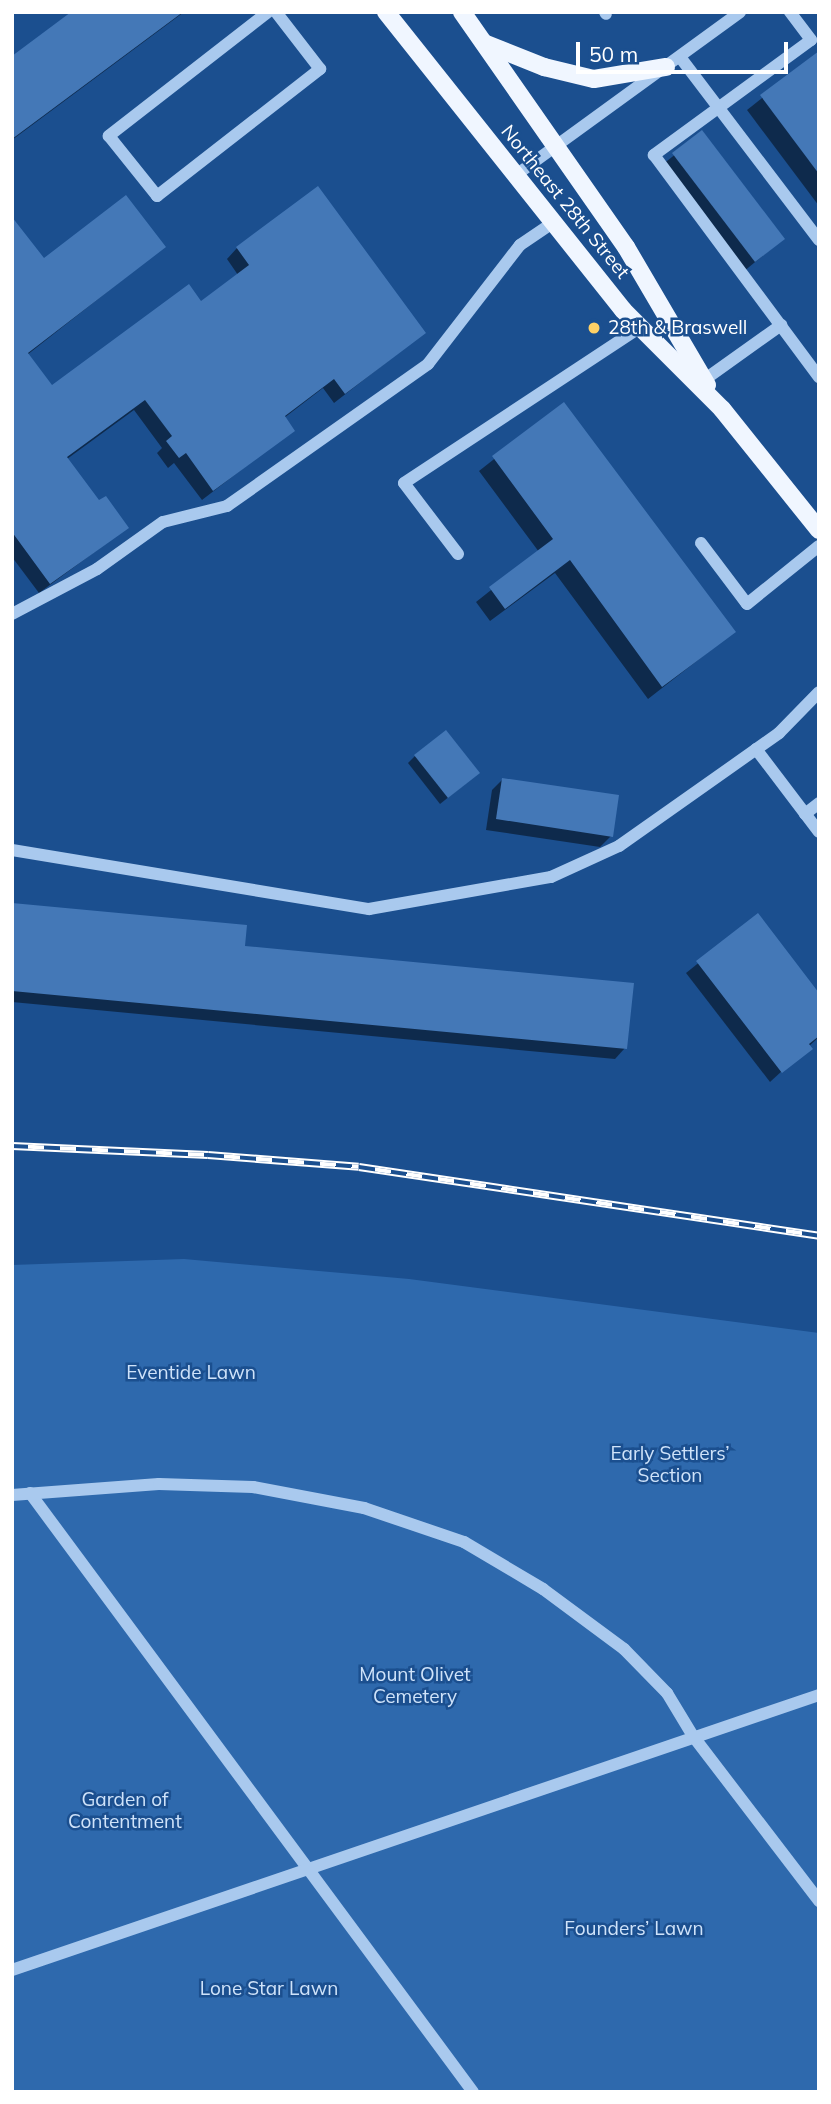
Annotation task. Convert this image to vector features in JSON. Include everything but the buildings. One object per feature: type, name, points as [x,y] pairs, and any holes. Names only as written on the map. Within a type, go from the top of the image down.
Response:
[{"type":"main road","name":"Northeast 28th Street","points":[[386,12],[639,328],[722,409]]},
{"type":"main road","name":"Northeast 28th Street","points":[[462,12],[626,247],[722,409],[819,530]]},
{"type":"main road","points":[[484,43],[544,68],[594,79],[673,62]]},
{"type":"street","points":[[516,175],[673,62],[725,17],[740,12]]},
{"type":"street","points":[[790,12],[811,40],[654,155],[819,377]]},
{"type":"street","points":[[278,14],[320,69],[157,196],[109,136],[278,14]]},
{"type":"street","points":[[673,62],[719,108],[819,240]]},
{"type":"street","points":[[12,614],[97,569],[163,522],[227,506],[428,364],[520,245],[554,222]]},
{"type":"street","points":[[704,380],[781,325]]},
{"type":"street","points":[[458,554],[404,484],[639,328]]},
{"type":"street","points":[[701,543],[747,604],[819,546]]},
{"type":"street","points":[[12,850],[369,909],[551,877],[619,846],[756,749],[819,692]]},
{"type":"street","points":[[756,749],[819,832]]},
{"type":"street","points":[[805,814],[819,803]]},
{"type":"street","points":[[12,1495],[159,1484],[253,1487],[364,1508],[464,1542],[543,1589],[624,1649],[667,1693],[693,1736],[819,1901]]},
{"type":"street","points":[[30,1493],[473,2092]]},
{"type":"street","points":[[12,1970],[306,1867],[819,1695]]},
{"type":"green space","name":"Mount Olivet Cemetery","points":[[184,1259],[409,1279],[819,1333],[819,2092],[12,2092],[12,1265]]},
{"type":"railway","points":[[12,1146],[208,1155],[359,1167],[819,1236]]},
{"type":"place","name":"28th & Braswell","points":[[594,328]]},
{"type":"park label","name":"Eventide Lawn","points":[[191,1373]]},
{"type":"park label","name":"Early Settlers’ Section","points":[[670,1465]]},
{"type":"park label","name":"Garden of Contentment","points":[[125,1811]]},
{"type":"park label","name":"Founders’ Lawn","points":[[634,1929]]},
{"type":"park label","name":"Lone Star Lawn","points":[[269,1989]]}]
